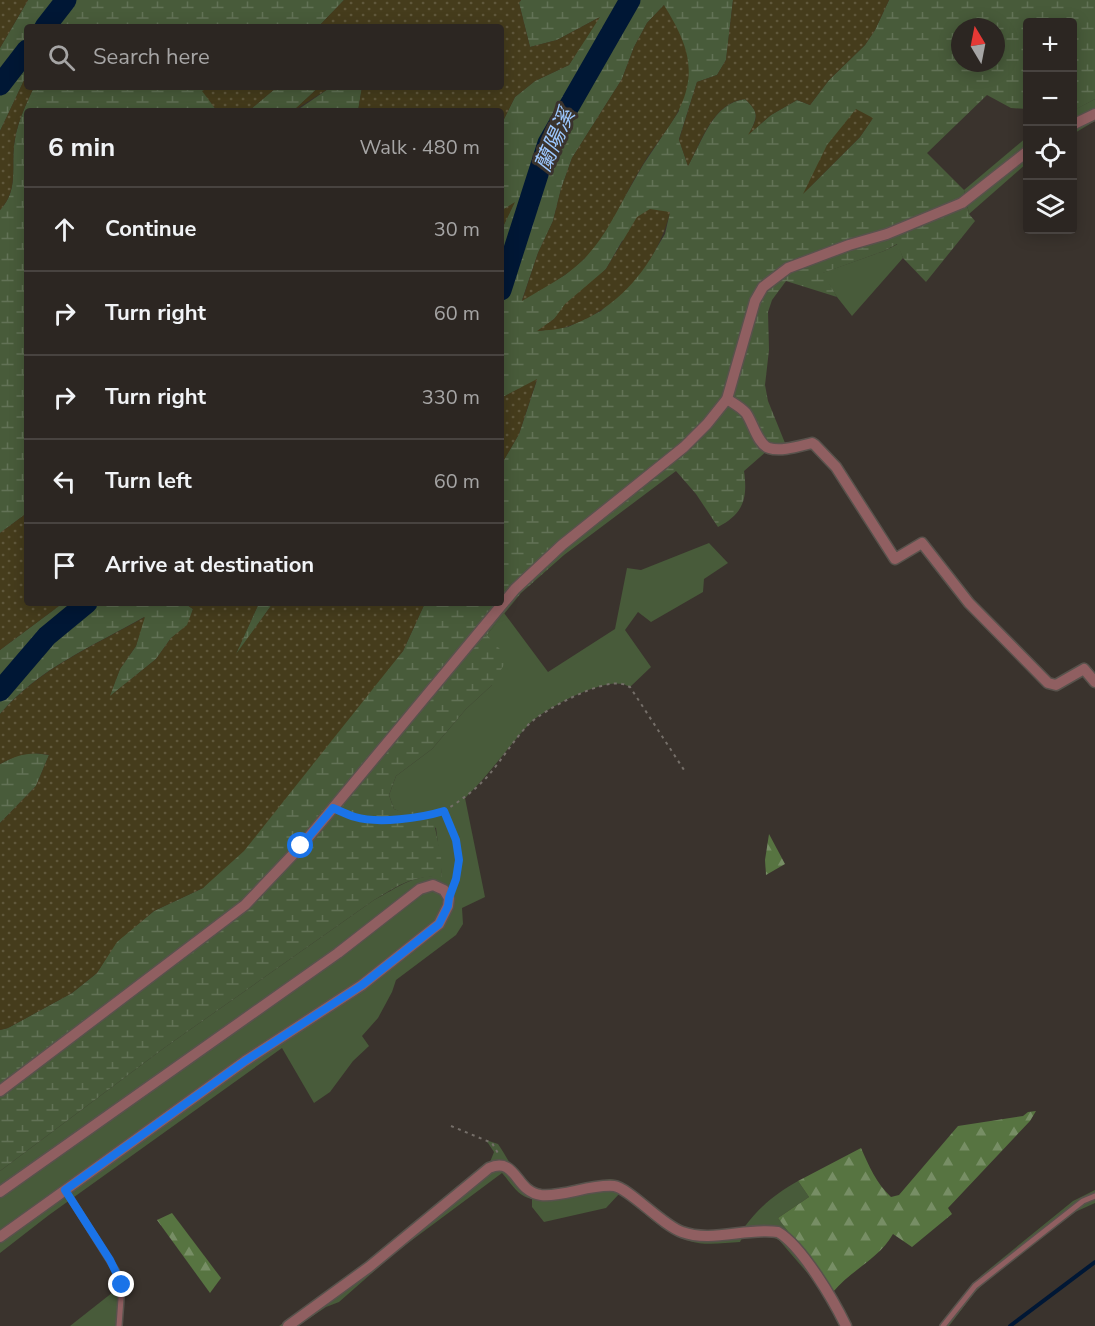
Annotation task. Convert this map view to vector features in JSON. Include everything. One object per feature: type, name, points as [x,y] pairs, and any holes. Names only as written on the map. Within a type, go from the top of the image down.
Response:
[{"type":"street","points":[[1077,123],[1095,114]]},
{"type":"street","points":[[504,602],[562,545],[684,447],[707,424],[727,399],[755,302],[775,277],[788,268],[814,257],[887,234],[962,203],[1023,155]]},
{"type":"street","points":[[727,399],[744,411],[754,425],[760,443],[769,449],[812,443],[815,445],[836,467],[895,559],[922,543],[969,603],[1048,683],[1056,685],[1084,669],[1095,682]]},
{"type":"street","points":[[0,1091],[244,905],[301,846],[501,606]]},
{"type":"street","points":[[0,1192],[338,953],[420,889],[433,885],[444,890],[449,898],[448,906],[439,924],[401,955],[362,985],[245,1061],[0,1237]]},
{"type":"street","points":[[288,1326],[369,1267],[489,1168],[500,1164],[508,1167],[525,1188],[536,1194],[547,1195],[600,1187],[620,1188],[671,1227],[693,1235],[753,1231],[778,1232],[799,1252],[835,1303],[846,1326]]},
{"type":"lane","points":[[65,1190],[120,1277],[122,1285],[119,1326]]},
{"type":"lane","points":[[943,1326],[975,1286],[1083,1201],[1095,1196]]},
{"type":"path","points":[[333,808],[356,818],[383,819],[430,815],[444,811],[465,798],[487,777],[531,723],[550,709],[605,685],[621,683],[630,687],[686,773]]},
{"type":"path","points":[[444,811],[456,840],[459,860],[456,879],[449,898]]},
{"type":"path","points":[[451,1126],[492,1143],[499,1153],[500,1164]]},
{"type":"green space","points":[[28,0],[344,0],[321,24],[24,24],[24,80],[0,131],[0,48]]},
{"type":"green space","points":[[521,0],[733,0],[726,60],[717,75],[697,82],[679,139],[688,166],[710,124],[717,115],[734,102],[745,99],[755,111],[756,115],[750,133],[771,115],[797,100],[810,105],[829,80],[865,45],[889,0],[1095,0],[1095,99],[1077,109],[1077,18],[1023,18],[1023,109],[1011,108],[987,95],[927,153],[964,190],[969,214],[975,221],[926,282],[903,258],[897,244],[823,273],[837,297],[786,281],[772,300],[768,312],[769,350],[765,385],[768,401],[787,448],[769,449],[744,471],[744,498],[733,517],[718,527],[696,494],[676,471],[564,555],[521,593],[487,635],[508,658],[492,685],[466,709],[432,749],[396,776],[389,795],[394,809],[405,813],[431,809],[441,856],[442,877],[414,879],[374,900],[164,1048],[0,1171],[0,1030],[8,1028],[72,993],[97,973],[116,942],[154,911],[203,888],[403,651],[424,606],[504,606],[504,460],[519,434],[537,380],[504,396],[504,225],[514,203],[504,209],[504,119],[515,97],[535,81],[569,65],[598,18],[557,40],[530,47],[519,3]],"holes":[[[664,5],[679,111],[643,165],[604,233],[584,259],[565,275],[522,300],[538,253],[553,221],[572,158],[622,79],[634,47],[647,23]],[[873,118],[860,137],[805,192]],[[670,212],[665,234],[650,259],[601,311],[568,327],[538,331],[554,319],[606,269],[622,241]]]},
{"type":"green space","points":[[33,90],[205,90],[203,91],[215,108],[25,108]]},
{"type":"green space","points":[[273,90],[316,90],[296,108],[252,108]]},
{"type":"green space","points":[[327,90],[362,90],[358,108],[300,108]]},
{"type":"green space","points":[[1095,99],[1095,121],[1077,132],[1077,126],[1077,108]]},
{"type":"green space","points":[[24,111],[24,515],[0,533],[0,210],[10,194],[16,132]]},
{"type":"green space","points":[[1023,140],[1023,167],[969,214],[964,190]]},
{"type":"green space","points":[[898,244],[903,258],[852,316],[822,273]]},
{"type":"green space","points":[[709,543],[728,563],[704,579],[703,592],[651,622],[638,612],[625,630],[651,667],[630,687],[623,684],[600,686],[559,703],[536,718],[465,798],[485,897],[462,908],[463,924],[456,935],[396,980],[378,1018],[362,1036],[369,1046],[353,1061],[330,1092],[314,1103],[282,1048],[49,1215],[0,1253],[0,1171],[164,1048],[374,900],[414,879],[442,876],[436,828],[394,809],[389,795],[396,776],[432,749],[466,709],[492,685],[487,635],[504,613],[548,672],[615,629],[627,568],[641,570]]},
{"type":"green space","points":[[59,606],[188,606],[193,609],[188,625],[171,638],[156,659],[109,697],[120,669],[136,646],[144,617],[49,671],[32,683],[0,714],[0,650]]},
{"type":"green space","points":[[258,606],[271,606],[234,658]]},
{"type":"green space","points":[[34,753],[49,755],[36,786],[0,823],[0,764],[18,755]]},
{"type":"green space","points":[[769,834],[785,864],[766,875],[765,860]]},
{"type":"green space","points":[[1036,1111],[1030,1121],[948,1208],[952,1214],[912,1247],[893,1234],[873,1258],[833,1292],[778,1218],[809,1197],[798,1181],[861,1148],[877,1180],[891,1197],[899,1195],[958,1126],[1023,1116],[1028,1112]]},
{"type":"green space","points":[[486,1140],[498,1144],[515,1171],[528,1185],[535,1188],[556,1189],[610,1179],[625,1186],[662,1215],[686,1229],[710,1231],[743,1229],[768,1202],[798,1181],[809,1197],[778,1218],[806,1255],[816,1283],[779,1240],[770,1236],[742,1238],[740,1242],[689,1241],[661,1227],[620,1193],[606,1208],[544,1222],[532,1207],[532,1199],[519,1193],[502,1173],[396,1252],[339,1302],[326,1307],[298,1326],[279,1326],[360,1270],[490,1162],[494,1152]]},
{"type":"green space","points":[[1095,1190],[1095,1203],[1075,1212],[988,1279],[949,1326],[940,1326],[982,1275],[1073,1201]]},
{"type":"green space","points":[[172,1213],[221,1278],[210,1293],[157,1220]]},
{"type":"green space","points":[[122,1285],[119,1326],[70,1326]]},
{"type":"sand","points":[[0,0],[28,0],[0,48]]},
{"type":"sand","points":[[344,0],[521,0],[519,3],[530,47],[557,40],[600,17],[569,65],[535,81],[515,97],[504,119],[504,108],[358,108],[362,90],[504,90],[504,24],[321,24]]},
{"type":"sand","points":[[733,0],[889,0],[865,45],[829,80],[810,105],[797,100],[771,115],[748,135],[754,124],[755,112],[745,99],[734,102],[725,107],[710,124],[688,166],[679,140],[697,82],[717,75],[726,60]]},
{"type":"sand","points":[[664,5],[680,34],[687,54],[689,76],[680,108],[648,156],[601,239],[592,250],[569,272],[522,301],[538,253],[553,221],[572,158],[622,79],[634,47],[647,23]]},
{"type":"sand","points":[[24,80],[24,90],[33,90],[16,132],[10,194],[0,210],[0,131]]},
{"type":"sand","points":[[273,90],[252,108],[215,108],[202,91]]},
{"type":"sand","points":[[316,90],[326,90],[298,108]]},
{"type":"sand","points":[[856,109],[873,118],[860,137],[803,194],[827,145]]},
{"type":"sand","points":[[515,202],[504,225],[504,209]]},
{"type":"sand","points":[[650,209],[670,212],[656,249],[634,281],[620,296],[587,318],[565,327],[537,331],[554,319],[565,304],[606,269],[637,217]]},
{"type":"sand","points":[[537,379],[519,434],[504,460],[504,396]]},
{"type":"sand","points":[[24,515],[24,606],[59,606],[0,650],[0,533]]},
{"type":"sand","points":[[188,606],[258,606],[236,654],[271,606],[424,606],[403,651],[244,851],[203,888],[154,911],[117,942],[97,973],[72,993],[8,1028],[0,1030],[0,823],[36,786],[49,755],[36,753],[24,755],[0,764],[0,714],[32,683],[68,659],[145,617],[136,646],[120,669],[110,696],[156,659],[171,638],[187,625],[193,609]]},
{"type":"waterway","name":"蘭陽溪","points":[[47,24],[66,0]]},
{"type":"waterway","name":"蘭陽溪","points":[[504,281],[548,143],[630,0]]},
{"type":"waterway","name":"蘭陽溪","points":[[0,85],[24,54]]},
{"type":"waterway","name":"蘭陽溪","points":[[0,691],[47,636],[83,606]]},
{"type":"waterway","points":[[1010,1326],[1095,1262]]},
{"type":"route","points":[[122,1285],[110,1260],[65,1190],[245,1061],[362,985],[439,924],[448,906],[459,860],[456,840],[444,811],[430,815],[383,819],[356,818],[333,808],[301,846]]}]
